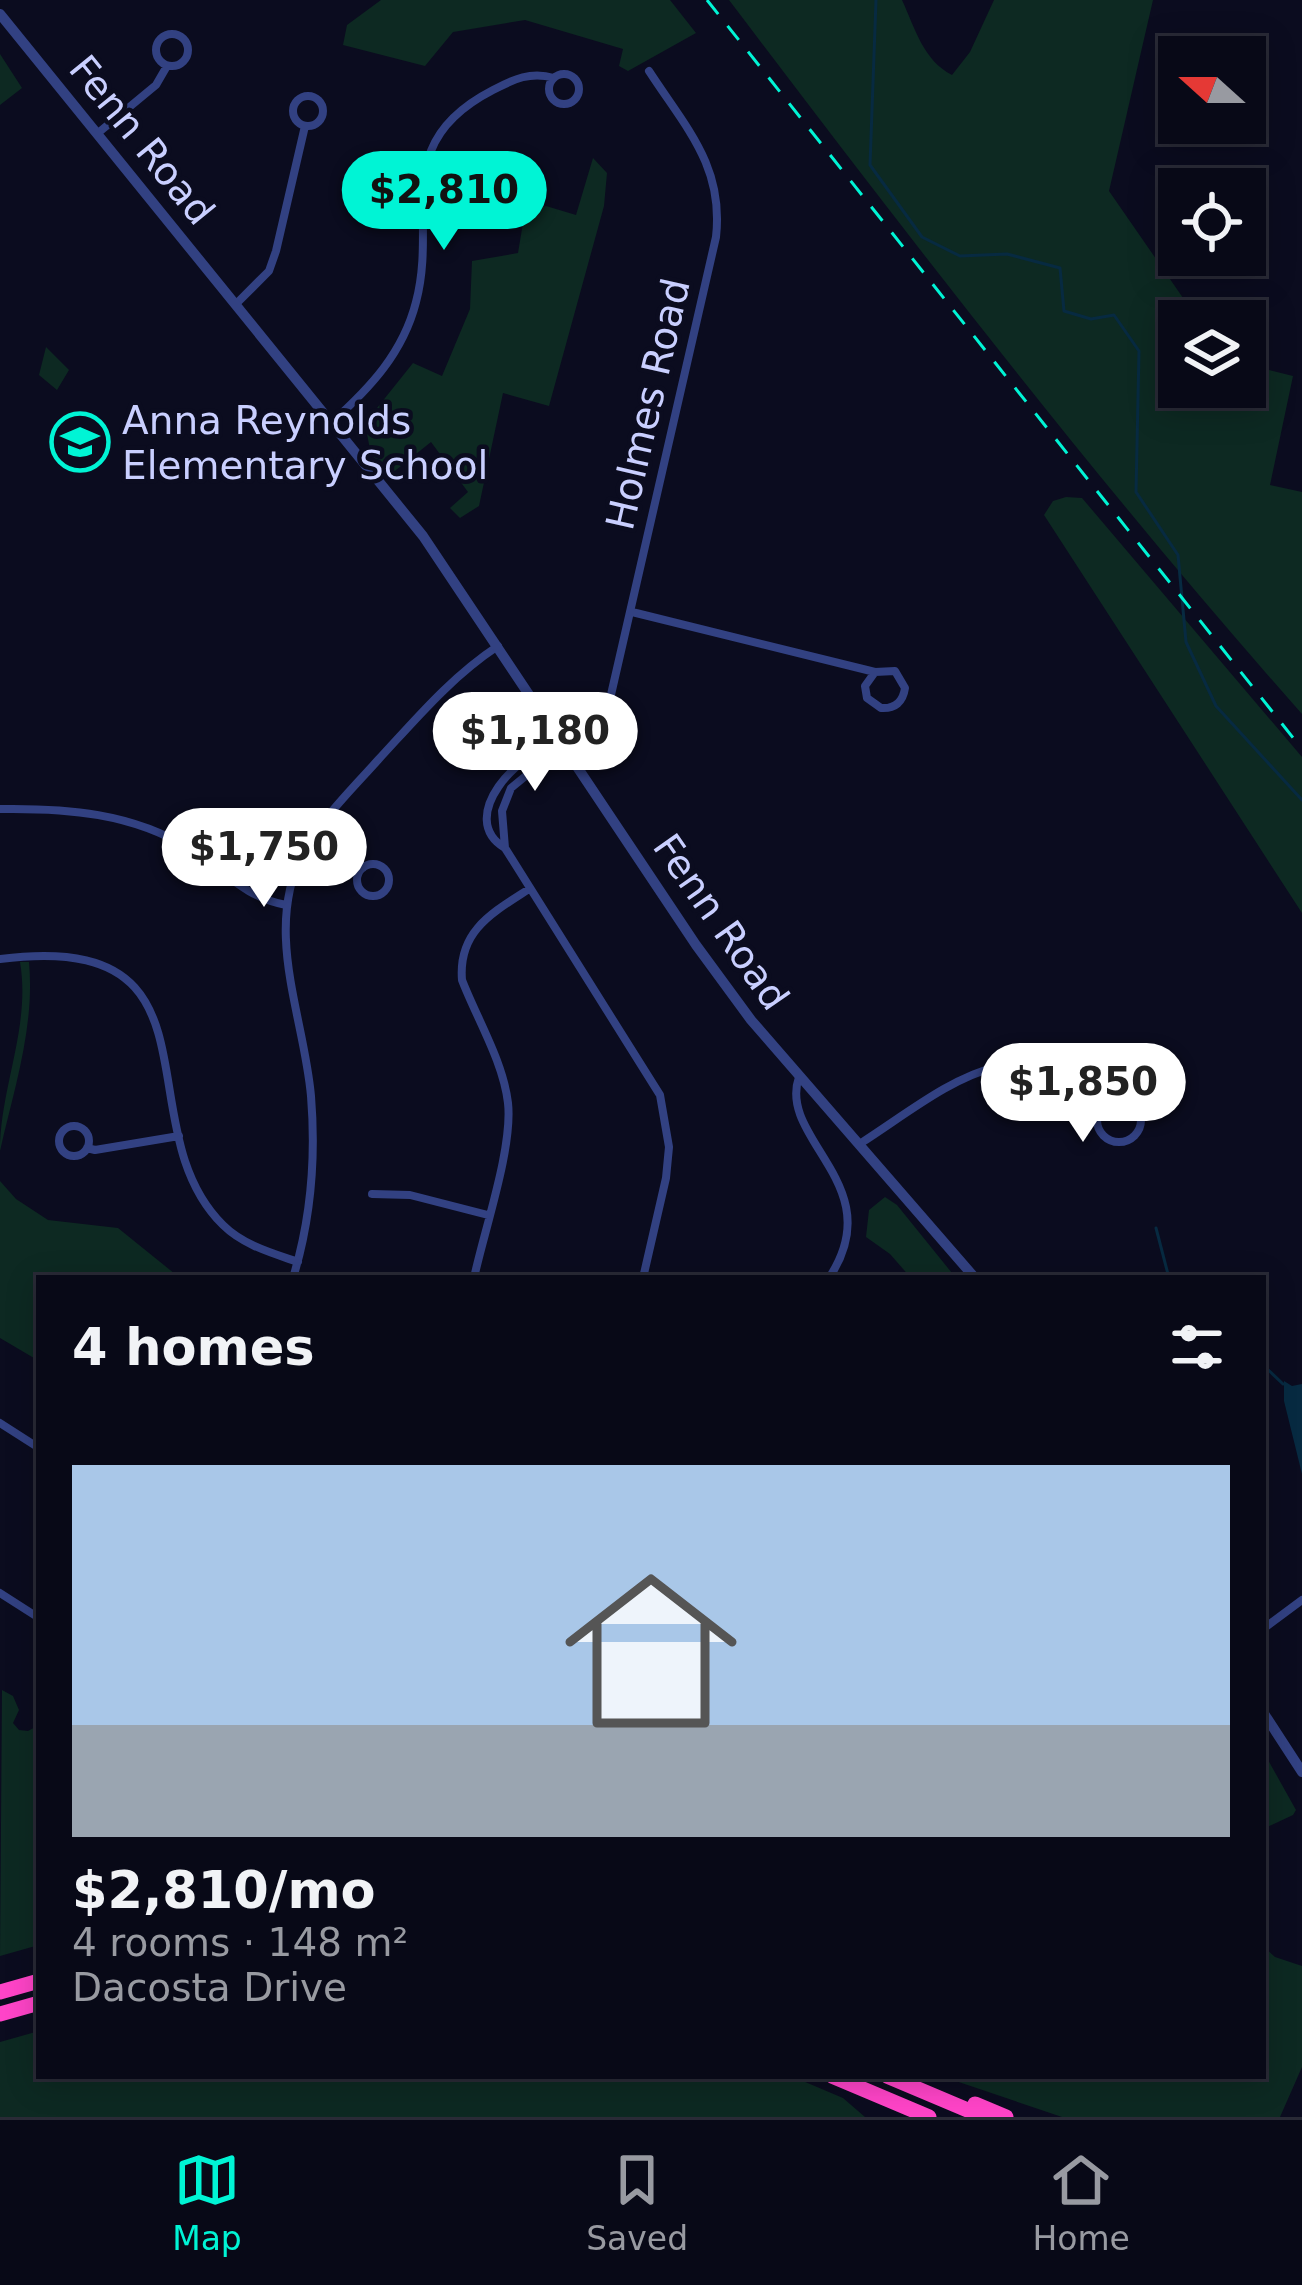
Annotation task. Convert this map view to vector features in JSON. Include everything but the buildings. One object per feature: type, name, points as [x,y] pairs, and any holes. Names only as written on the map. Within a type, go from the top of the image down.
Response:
[{"type":"highway","points":[[0,1992],[36,1982]]},
{"type":"highway","points":[[0,2017],[36,2004]]},
{"type":"highway","points":[[839,2079],[929,2117]]},
{"type":"highway","points":[[894,2079],[985,2117]]},
{"type":"highway","points":[[913,2087],[962,2099],[1006,2117]]},
{"type":"street","name":"Fenn Road","points":[[0,14],[423,536],[712,968],[799,1077],[972,1275]]},
{"type":"street","points":[[168,35],[179,36],[187,54],[177,65],[167,66],[157,56],[157,45],[168,35]]},
{"type":"street","points":[[98,133],[156,85],[167,66]]},
{"type":"street","name":"Holmes Road","points":[[529,889],[505,848],[502,818],[507,795],[518,779],[594,720],[610,699],[719,212],[716,184],[706,158],[649,71]]},
{"type":"street","points":[[332,422],[388,366],[404,336],[421,279],[426,162],[450,120],[472,101],[520,78],[537,73],[554,78]]},
{"type":"street","points":[[303,97],[314,97],[322,105],[323,116],[316,125],[305,126],[294,116],[295,105],[303,97]]},
{"type":"street","points":[[236,304],[268,271],[276,251],[305,126]]},
{"type":"street","points":[[422,216],[497,212],[520,198]]},
{"type":"street","points":[[632,612],[875,672],[895,671],[904,682],[904,694],[893,707],[875,706],[867,698],[866,686],[875,672]]},
{"type":"street","points":[[294,1275],[311,1190],[313,1123],[287,960],[286,904],[303,854],[321,826],[463,670],[498,646]]},
{"type":"street","points":[[0,809],[65,810],[133,822],[193,850],[257,897],[286,904]]},
{"type":"street","points":[[321,826],[363,868]]},
{"type":"street","points":[[372,864],[386,870],[389,879],[383,892],[369,896],[361,890],[357,876],[363,868],[372,864]]},
{"type":"street","points":[[475,1275],[507,1134],[508,1107],[503,1081],[462,980],[460,962],[472,932],[484,918],[529,889],[660,1095],[669,1147],[644,1275]]},
{"type":"street","points":[[0,959],[58,953],[111,969],[130,985],[155,1020],[163,1045],[193,1185],[226,1228],[247,1242],[298,1262]]},
{"type":"street","points":[[861,1143],[968,1075],[998,1064],[1034,1063],[1069,1072],[1110,1100],[1132,1102],[1141,1114],[1139,1129],[1129,1140],[1114,1142],[1099,1129],[1097,1115],[1110,1100]]},
{"type":"street","points":[[799,1077],[796,1096],[846,1204],[847,1243],[831,1275]]},
{"type":"street","points":[[807,1124],[810,1115],[825,1105]]},
{"type":"street","points":[[74,1125],[83,1129],[87,1148],[76,1156],[66,1155],[59,1147],[61,1132],[74,1125]]},
{"type":"street","points":[[87,1148],[179,1136]]},
{"type":"street","points":[[372,1194],[410,1195],[488,1215]]},
{"type":"street","points":[[0,1423],[36,1446]]},
{"type":"street","points":[[0,1593],[36,1616]]},
{"type":"street","points":[[1266,1627],[1302,1600]]},
{"type":"street","points":[[1266,1717],[1302,1772]]},
{"type":"green space","points":[[381,0],[670,0],[696,33],[628,71],[619,66],[623,49],[525,20],[453,32],[425,66],[343,45],[347,25]]},
{"type":"green space","points":[[729,0],[902,0],[927,52],[952,75],[970,52],[994,0],[1153,0],[1109,191],[1158,262],[1158,276],[1168,276],[1184,300],[1158,300],[1158,408],[1266,408],[1266,369],[1293,376],[1270,485],[1302,492],[1302,714],[1080,452]]},
{"type":"green space","points":[[0,54],[22,88],[0,105]]},
{"type":"green space","points":[[593,158],[607,173],[604,206],[549,406],[503,393],[479,506],[460,518],[450,508],[468,492],[431,442],[391,474],[371,455],[365,423],[413,363],[442,376],[470,309],[472,261],[518,253],[525,211],[546,206],[576,215]]},
{"type":"green space","points":[[46,347],[69,370],[57,390],[39,375]]},
{"type":"green space","points":[[1082,498],[1302,757],[1302,913],[1044,515],[1053,501]]},
{"type":"green space","points":[[20,962],[29,962],[29,1010],[0,1151],[22,1010]]},
{"type":"green space","points":[[0,1181],[16,1199],[48,1220],[118,1228],[176,1275],[36,1275],[36,1359],[0,1338]]},
{"type":"green space","points":[[885,1197],[897,1205],[954,1275],[908,1275],[866,1237],[869,1210]]},
{"type":"green space","points":[[2,1690],[13,1696],[19,1710],[13,1723],[19,1730],[36,1727],[36,1946],[0,1956]]},
{"type":"green space","points":[[1266,1756],[1296,1810],[1266,1828]]},
{"type":"green space","points":[[1266,1949],[1302,1966],[1302,2067],[1280,2117],[1062,2117],[950,2079],[1266,2079]]},
{"type":"green space","points":[[36,2032],[36,2079],[798,2079],[843,2098],[865,2117],[0,2117],[0,2042]]},
{"type":"water","points":[[1284,1381],[1292,1386],[1302,1384],[1302,1474],[1284,1401]]},
{"type":"waterway","points":[[876,0],[870,165],[922,237],[960,256],[1007,254],[1060,268],[1064,311],[1091,319],[1114,315],[1139,351],[1136,492],[1178,555],[1186,642],[1216,706],[1302,800]]},
{"type":"waterway","points":[[1156,1228],[1168,1275]]},
{"type":"waterway","points":[[1266,1368],[1283,1384]]},
{"type":"railway","points":[[707,0],[1302,749]]},
{"type":"place","name":"Anna Reynolds Elementary School","points":[[80,442]]}]
